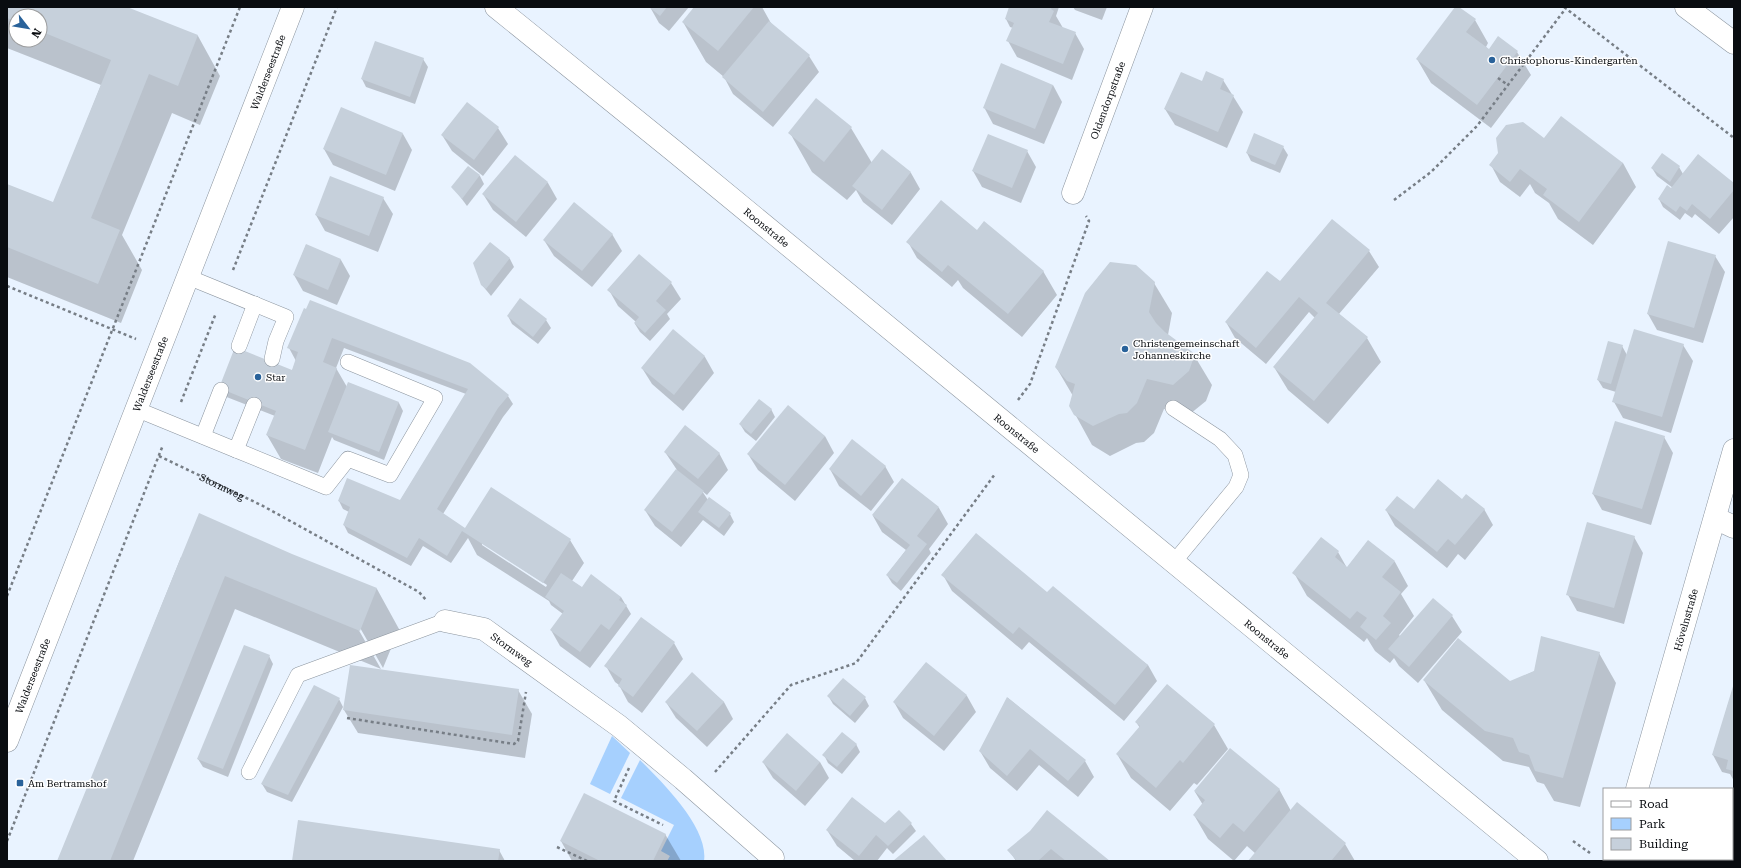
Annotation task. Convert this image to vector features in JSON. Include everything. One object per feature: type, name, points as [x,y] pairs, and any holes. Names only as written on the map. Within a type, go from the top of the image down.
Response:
[{"type":"main road","name":"Walderseestraße","points":[[7,741],[293,7]]},
{"type":"main road","name":"Roonstraße","points":[[496,7],[627,112],[1538,861]]},
{"type":"main road","name":"Oldendorpstraße","points":[[1073,193],[1142,7]]},
{"type":"main road","points":[[1686,7],[1734,43]]},
{"type":"main road","name":"Hövelnstraße","points":[[1637,788],[1725,522],[1734,450]]},
{"type":"main road","name":"Stormweg","points":[[445,621],[484,629],[619,726],[698,792],[772,860]]},
{"type":"lane","points":[[188,277],[286,317],[276,341],[272,359]]},
{"type":"lane","points":[[239,346],[255,304]]},
{"type":"lane","points":[[136,409],[326,487],[348,459],[390,475],[436,398],[348,362]]},
{"type":"lane","points":[[203,436],[221,390]]},
{"type":"lane","points":[[236,450],[254,405]]},
{"type":"lane","points":[[1173,408],[1220,439],[1235,455],[1240,475],[1236,486],[1174,562]]},
{"type":"lane","points":[[249,772],[298,675],[445,621]]},
{"type":"path","points":[[7,596],[240,8],[235,7]]},
{"type":"path","points":[[7,841],[337,7]]},
{"type":"path","points":[[1394,200],[1431,172],[1477,126],[1565,8],[1734,138]]},
{"type":"path","points":[[1498,78],[1508,85]]},
{"type":"path","points":[[1002,420],[1030,384],[1089,222],[1073,193]]},
{"type":"path","points":[[7,286],[160,349]]},
{"type":"path","name":"Stormweg","points":[[159,456],[263,506],[419,592],[445,621]]},
{"type":"path","points":[[698,792],[791,685],[856,663],[995,474]]},
{"type":"path","points":[[347,718],[514,744],[518,741],[528,679],[536,666]]},
{"type":"path","points":[[641,744],[614,801],[662,825]]},
{"type":"path","points":[[1573,841],[1603,856]]},
{"type":"path","points":[[557,847],[587,861]]},
{"type":"green space","points":[[612,736],[630,753],[610,794],[590,784]]},
{"type":"green space","points":[[640,760],[660,780],[692,820],[704,848],[704,861],[667,861],[670,856],[661,851],[674,825],[621,798]]},
{"type":"building","points":[[7,7],[127,7],[198,35],[178,86],[149,74],[91,218],[120,230],[98,284],[7,247],[7,184],[53,202],[111,60],[48,34],[48,8],[8,8],[7,18]]},
{"type":"building","points":[[649,7],[667,7],[660,16]]},
{"type":"building","points":[[694,7],[754,7],[718,51],[682,22]]},
{"type":"building","points":[[1009,7],[1052,7],[1051,9],[1054,11],[1049,22],[1076,32],[1063,64],[1006,41],[1014,23],[1005,19]]},
{"type":"building","points":[[1455,7],[1459,7],[1476,19],[1466,32],[1489,49],[1498,36],[1518,51],[1477,105],[1416,59]]},
{"type":"building","points":[[769,21],[810,55],[763,112],[722,77]]},
{"type":"building","points":[[375,41],[424,58],[410,97],[361,79]]},
{"type":"building","points":[[1001,63],[1053,85],[1035,129],[983,108]]},
{"type":"building","points":[[1206,71],[1224,79],[1220,89],[1234,95],[1218,132],[1164,109],[1181,72],[1202,81]]},
{"type":"building","points":[[816,98],[852,127],[824,162],[788,133]]},
{"type":"building","points":[[467,102],[499,127],[474,160],[441,135]]},
{"type":"building","points":[[341,107],[403,133],[386,175],[323,149]]},
{"type":"building","points":[[1561,116],[1623,163],[1579,222],[1543,195],[1547,189],[1520,169],[1510,182],[1489,165],[1498,153],[1496,138],[1506,125],[1523,122],[1544,138]]},
{"type":"building","points":[[1254,133],[1284,146],[1275,165],[1246,153]]},
{"type":"building","points":[[988,134],[1028,150],[1012,188],[972,171]]},
{"type":"building","points":[[882,149],[911,172],[882,210],[852,186]]},
{"type":"building","points":[[1662,153],[1680,166],[1670,182],[1651,168]]},
{"type":"building","points":[[1698,154],[1734,183],[1734,190],[1710,219],[1692,204],[1687,211],[1680,206],[1676,212],[1658,199],[1667,185],[1671,188]]},
{"type":"building","points":[[515,155],[548,182],[516,222],[482,194]]},
{"type":"building","points":[[468,166],[480,175],[462,199],[451,187]]},
{"type":"building","points":[[330,176],[384,197],[369,236],[315,215]]},
{"type":"building","points":[[941,200],[977,230],[984,221],[1044,271],[1008,314],[948,265],[942,272],[906,242]]},
{"type":"building","points":[[574,202],[613,234],[582,271],[543,240]]},
{"type":"building","points":[[1332,219],[1370,250],[1326,303],[1368,337],[1314,401],[1273,367],[1318,313],[1299,297],[1256,348],[1225,322],[1267,271],[1280,281]]},
{"type":"building","points":[[1668,241],[1716,255],[1694,328],[1647,314]]},
{"type":"building","points":[[490,242],[510,258],[486,289],[481,285],[473,263]]},
{"type":"building","points":[[306,244],[341,259],[328,290],[293,275]]},
{"type":"building","points":[[639,254],[672,282],[656,301],[666,310],[645,333],[634,323],[639,317],[607,290]]},
{"type":"building","name":"Christengemeinschaft Johanneskirche","points":[[1110,262],[1136,265],[1155,282],[1149,312],[1156,323],[1165,332],[1195,354],[1189,371],[1173,385],[1147,379],[1137,403],[1127,413],[1119,414],[1093,426],[1074,415],[1069,406],[1075,384],[1067,381],[1055,367],[1085,293]]},
{"type":"building","points":[[520,298],[547,319],[533,337],[507,316]]},
{"type":"building","points":[[310,300],[470,363],[509,395],[498,408],[437,509],[465,528],[491,487],[571,539],[543,583],[462,531],[447,556],[419,538],[407,558],[343,525],[350,507],[338,501],[347,478],[400,500],[468,389],[332,338],[323,362],[337,368],[305,450],[266,435],[276,411],[219,388],[235,347],[292,370],[298,352],[287,348],[304,308],[306,309]]},
{"type":"building","points":[[673,329],[705,356],[674,395],[641,368]]},
{"type":"building","points":[[1634,329],[1684,344],[1662,417],[1612,402]]},
{"type":"building","points":[[1608,341],[1623,345],[1611,384],[1597,380]]},
{"type":"building","points":[[348,382],[399,402],[379,452],[328,432]]},
{"type":"building","points":[[759,399],[772,409],[751,434],[739,424]]},
{"type":"building","points":[[788,405],[825,436],[785,485],[747,454]]},
{"type":"building","points":[[1615,421],[1665,436],[1642,509],[1592,494]]},
{"type":"building","points":[[685,425],[720,453],[698,479],[664,452]]},
{"type":"building","points":[[852,439],[886,466],[861,496],[829,469]]},
{"type":"building","points":[[676,469],[704,491],[672,532],[644,510]]},
{"type":"building","points":[[902,478],[939,507],[917,536],[927,544],[897,583],[886,575],[910,545],[872,515]]},
{"type":"building","points":[[1438,479],[1462,499],[1466,494],[1485,509],[1455,545],[1448,539],[1437,552],[1385,510],[1397,496],[1414,509]]},
{"type":"building","points":[[709,497],[731,513],[719,528],[698,512]]},
{"type":"building","points":[[199,513],[292,554],[377,588],[360,631],[225,576],[110,861],[57,861]]},
{"type":"building","points":[[1587,522],[1635,536],[1614,608],[1566,595]]},
{"type":"building","points":[[976,533],[1047,592],[1053,586],[1148,665],[1115,705],[1019,627],[1013,634],[941,575]]},
{"type":"building","points":[[1321,537],[1339,551],[1335,557],[1347,567],[1368,540],[1395,561],[1382,577],[1401,592],[1383,616],[1391,623],[1376,640],[1360,627],[1367,618],[1357,611],[1350,619],[1292,573]]},
{"type":"building","points":[[561,573],[582,587],[591,574],[621,597],[619,600],[627,605],[609,630],[601,624],[580,652],[550,630],[564,611],[545,597]]},
{"type":"building","points":[[1433,598],[1453,615],[1409,667],[1388,649]]},
{"type":"building","points":[[641,617],[675,642],[633,697],[618,686],[622,679],[604,666]]},
{"type":"building","points":[[1541,636],[1600,652],[1563,778],[1535,771],[1529,755],[1519,752],[1513,738],[1485,731],[1423,680],[1458,638],[1510,681],[1534,671]]},
{"type":"building","points":[[244,645],[270,655],[223,769],[197,759]]},
{"type":"building","points":[[926,662],[967,695],[934,736],[893,702]]},
{"type":"building","points":[[350,665],[519,689],[512,735],[343,710]]},
{"type":"building","points":[[692,672],[724,702],[697,731],[665,702]]},
{"type":"building","points":[[843,678],[866,697],[850,716],[827,696]]},
{"type":"building","points":[[1734,683],[1734,771],[1726,769],[1728,760],[1712,755]]},
{"type":"building","points":[[1167,684],[1215,724],[1183,763],[1180,760],[1156,788],[1116,754],[1140,726],[1135,722]]},
{"type":"building","points":[[314,685],[340,698],[288,795],[261,784]]},
{"type":"building","points":[[1007,697],[1086,760],[1068,781],[1030,749],[1007,776],[979,751]]},
{"type":"building","points":[[842,732],[857,744],[837,767],[822,755]]},
{"type":"building","points":[[787,733],[820,762],[796,791],[762,762]]},
{"type":"building","points":[[1230,748],[1280,789],[1244,832],[1233,823],[1220,838],[1193,815],[1205,800],[1194,791]]},
{"type":"building","points":[[584,793],[666,834],[653,861],[600,861],[560,841]]},
{"type":"building","points":[[1733,794],[1734,861],[1718,861],[1733,860]]},
{"type":"building","points":[[852,797],[885,823],[899,810],[912,823],[888,846],[876,835],[859,856],[826,830]]},
{"type":"building","points":[[1297,802],[1346,843],[1331,861],[1248,861]]},
{"type":"building","points":[[1047,810],[1110,861],[1066,861],[1051,849],[1038,861],[1017,861],[1007,850],[1030,831]]},
{"type":"building","points":[[298,820],[500,849],[498,861],[292,861]]},
{"type":"building","points":[[924,835],[947,861],[893,861]]},
{"type":"place","name":"Christophorus-Kindergarten","points":[[1492,60]]},
{"type":"place","name":"Christengemeinschaft Johanneskirche","points":[[1125,349]]},
{"type":"place","name":"Star","points":[[258,377]]},
{"type":"place","name":"Am Bertramshof","points":[[20,783]]}]
